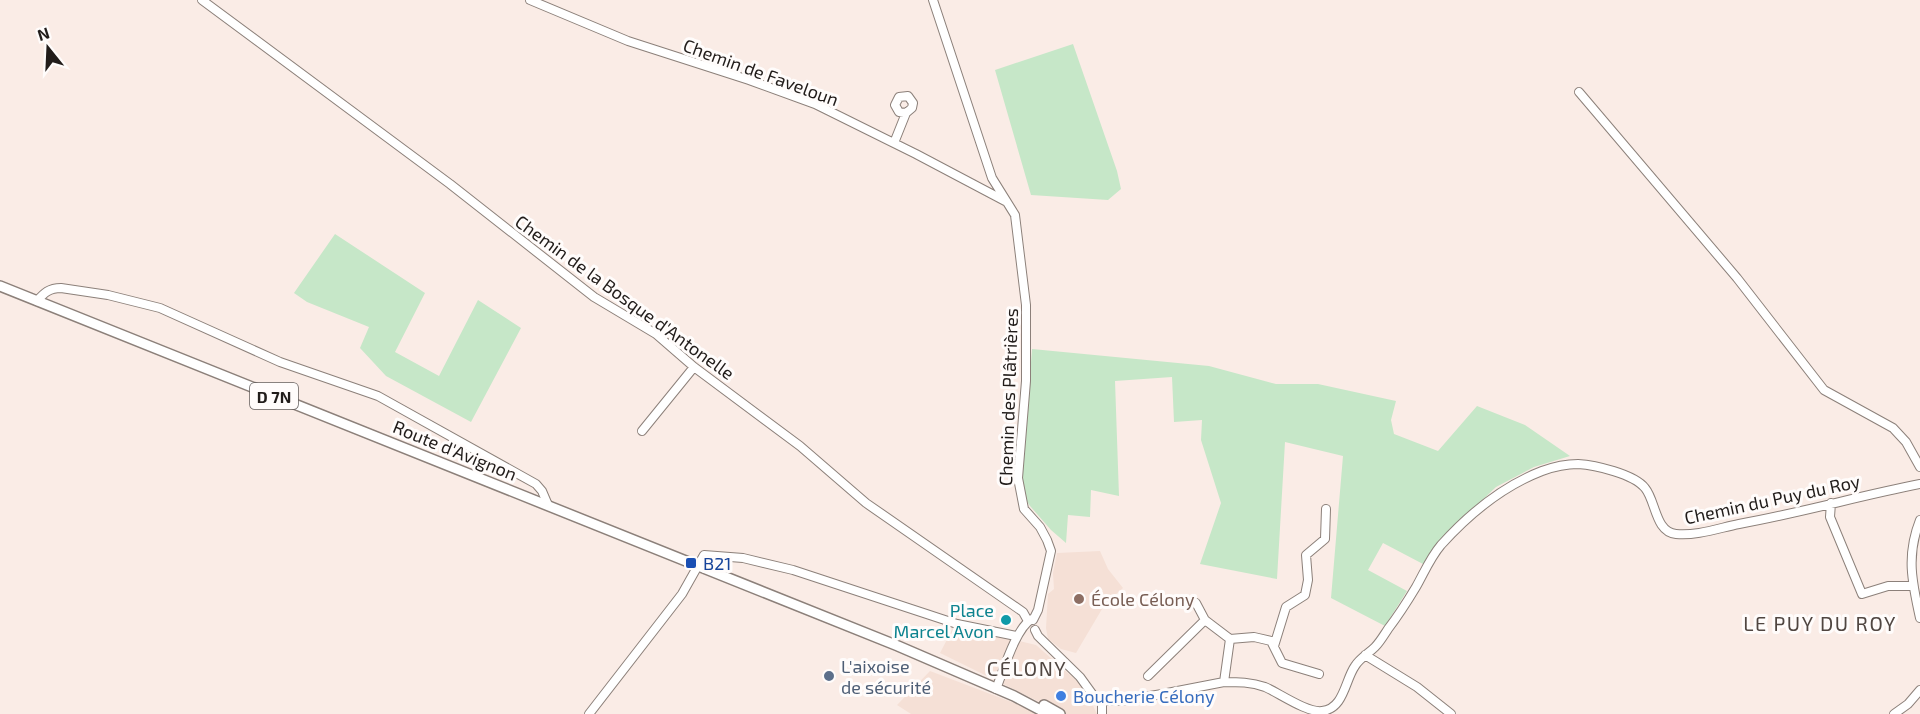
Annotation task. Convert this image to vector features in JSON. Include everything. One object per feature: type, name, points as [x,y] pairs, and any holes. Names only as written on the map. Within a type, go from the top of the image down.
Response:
[{"type":"main road","name":"Route d'Avignon","points":[[0,286],[898,646],[1060,714]]},
{"type":"main road","name":"Route d'Avignon","points":[[997,687],[1046,714]]},
{"type":"street","name":"Chemin de la Bosque d'Antonelle","points":[[202,0],[450,184],[594,297],[656,334],[694,367],[800,446],[866,503],[1023,612],[1029,622]]},
{"type":"street","name":"Chemin de Faveloun","points":[[530,0],[628,41],[815,104],[1007,203]]},
{"type":"street","name":"Chemin des Plâtrières","points":[[933,0],[992,178],[1015,215],[1026,305],[1026,381],[1017,478],[1024,509],[1040,527],[1051,551],[1038,610],[1029,622]]},
{"type":"street","points":[[1578,92],[1737,278],[1824,390],[1893,428],[1906,442],[1920,467]]},
{"type":"street","points":[[894,143],[906,113]]},
{"type":"street","points":[[37,301],[45,292],[53,288],[60,288],[108,294],[160,308],[280,362],[378,396],[536,484],[548,505]]},
{"type":"street","points":[[642,432],[694,367]]},
{"type":"street","name":"Chemin du Puy du Roy","points":[[1102,701],[1114,702],[1239,681],[1259,685],[1324,713],[1338,703],[1355,666],[1374,648],[1387,631],[1440,547],[1492,497],[1543,471],[1565,465],[1579,464],[1604,469],[1635,480],[1646,489],[1652,498],[1660,522],[1675,534],[1698,532],[1765,519],[1831,502],[1920,484]]},
{"type":"street","points":[[1831,502],[1830,517],[1862,594],[1888,586],[1913,586]]},
{"type":"street","points":[[1274,646],[1286,607],[1305,595],[1308,580],[1306,555],[1325,539],[1326,509]]},
{"type":"street","points":[[1920,520],[1912,540],[1913,586],[1920,618]]},
{"type":"street","points":[[589,714],[682,594],[704,555],[743,558],[793,570],[957,624],[1016,636]]},
{"type":"street","points":[[1196,603],[1205,621],[1230,639],[1254,637],[1271,641],[1282,663],[1319,674]]},
{"type":"street","points":[[1148,676],[1205,621]]},
{"type":"street","points":[[997,687],[1016,636],[1029,622],[1037,625],[1035,630],[1038,636],[1080,677],[1093,695],[1102,701],[1102,714]]},
{"type":"street","points":[[1224,682],[1230,639]]},
{"type":"street","points":[[1365,655],[1417,687],[1451,714]]},
{"type":"street","points":[[1894,714],[1920,690]]},
{"type":"shaded area","name":"École Célony","points":[[1100,551],[1108,569],[1123,588],[1105,604],[1076,653],[1061,649],[1048,639],[1046,628],[1048,594],[1054,589],[1053,573],[1057,553]]},
{"type":"shaded area","points":[[954,626],[1036,645],[1084,687],[1097,714],[1064,714],[940,653]]},
{"type":"shaded area","points":[[930,671],[1035,711],[1035,714],[911,714],[897,705]]},
{"type":"green space","points":[[1073,44],[1117,171],[1121,189],[1108,200],[1031,195],[995,70]]},
{"type":"green space","points":[[335,234],[425,293],[395,352],[439,376],[478,300],[521,328],[471,422],[386,376],[360,348],[369,327],[307,302],[294,293]]},
{"type":"green space","points":[[1032,349],[1209,366],[1276,384],[1318,384],[1396,401],[1391,420],[1394,434],[1438,451],[1477,406],[1525,425],[1570,456],[1534,467],[1496,487],[1437,544],[1423,564],[1383,543],[1368,570],[1407,591],[1385,626],[1331,598],[1343,456],[1285,442],[1277,579],[1200,564],[1221,503],[1201,440],[1202,420],[1174,422],[1172,377],[1115,381],[1119,496],[1091,490],[1090,517],[1068,515],[1066,543],[1051,530],[1024,497],[1022,480]]},
{"type":"place","name":"B21","points":[[691,563]]},
{"type":"place","name":"École Célony","points":[[1079,599]]},
{"type":"place","name":"Place Marcel Avon","points":[[1006,620]]},
{"type":"place","name":"L'aixoise de sécurité","points":[[829,676]]},
{"type":"place","name":"Boucherie Célony","points":[[1061,696]]},
{"type":"district","name":"LE PUY DU ROY","points":[[1820,623]]},
{"type":"district","name":"CÉLONY","points":[[1027,668]]}]
